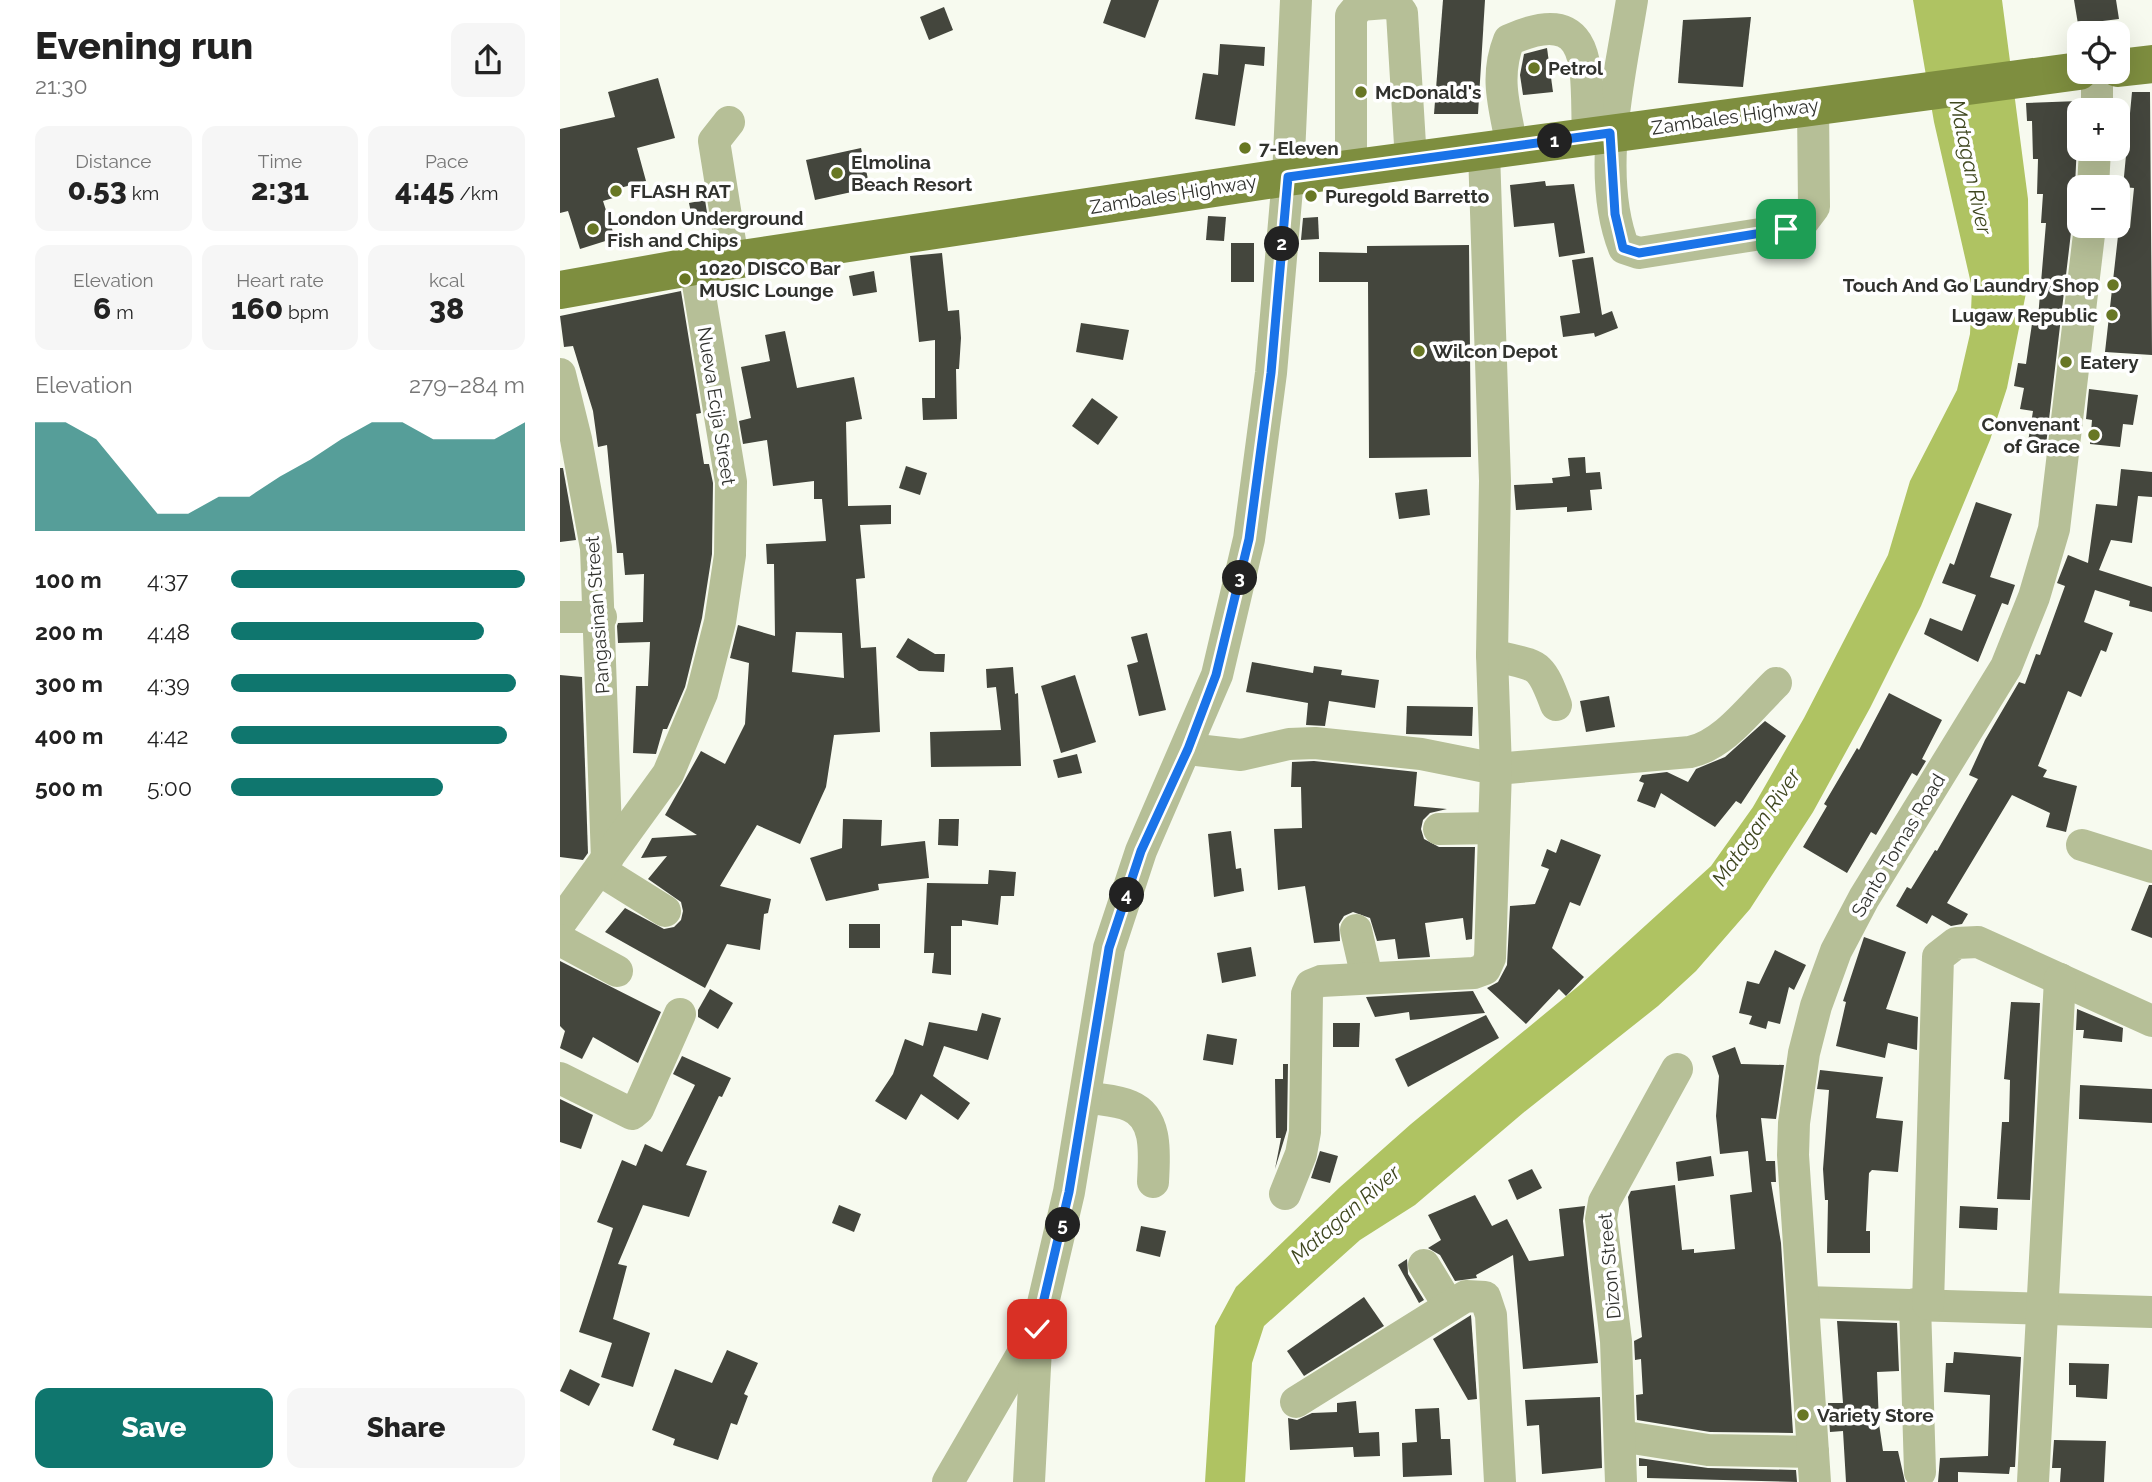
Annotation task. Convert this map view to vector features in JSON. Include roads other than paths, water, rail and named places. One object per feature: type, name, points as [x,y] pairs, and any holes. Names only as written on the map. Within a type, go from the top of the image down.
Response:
[{"type":"main road","points":[[2130,67],[2152,64]]},
{"type":"main road","name":"Zambales Highway","points":[[560,290],[733,260],[1288,177],[2067,72]]},
{"type":"street","points":[[1029,1482],[1037,1329],[1057,1254],[1086,1097],[1093,1031],[1109,948],[1141,851],[1188,749],[1216,675],[1249,539],[1271,373],[1288,177],[1296,0]]},
{"type":"street","points":[[1599,135],[1632,0]]},
{"type":"street","points":[[1351,169],[1351,16],[1360,5],[1372,3],[1396,5],[1402,13],[1411,161]]},
{"type":"street","points":[[1285,1194],[1301,1154],[1305,1132],[1307,993],[1311,985],[1321,981],[1474,973],[1485,969],[1490,958],[1496,769],[1492,655],[1498,149],[1503,96],[1500,62],[1509,40],[1533,28],[1551,27],[1577,37],[1583,53],[1618,234],[1623,248],[1639,253],[1786,229],[1802,223],[1814,207],[1813,106]]},
{"type":"street","points":[[729,122],[714,141],[733,260]]},
{"type":"street","name":"Santo Tomas Road","points":[[1814,1467],[1794,1123],[1804,1053],[1816,1006],[1836,951],[1864,898],[2006,667],[2034,597],[2054,529],[2089,238]]},
{"type":"street","name":"Nueva Ecija Street","points":[[560,923],[668,774],[702,693],[720,622],[730,555],[730,482],[695,266]]},
{"type":"street","name":"Pangasinan Street","points":[[560,374],[576,439],[596,548],[601,617],[604,865]]},
{"type":"street","points":[[560,617],[601,617]]},
{"type":"street","points":[[1492,655],[1536,666],[1544,674],[1556,705]]},
{"type":"street","points":[[1188,749],[1241,755],[1289,744],[1315,743],[1421,754],[1496,769],[1704,749],[1776,684]]},
{"type":"street","points":[[1439,829],[1494,828]]},
{"type":"street","points":[[2082,845],[2152,867]]},
{"type":"street","points":[[604,865],[665,911]]},
{"type":"street","points":[[1356,930],[1367,978]]},
{"type":"street","points":[[560,940],[617,971]]},
{"type":"street","points":[[1920,1472],[1921,1304],[1938,957],[1956,943],[1978,942],[2152,1021]]},
{"type":"street","points":[[2033,1482],[2060,979]]},
{"type":"street","points":[[560,1078],[632,1114],[638,1109],[680,1014]]},
{"type":"street","name":"Dizon Street","points":[[1621,1482],[1615,1341],[1601,1219],[1604,1202],[1677,1069]]},
{"type":"street","points":[[1086,1097],[1132,1106],[1148,1123],[1154,1143],[1153,1182]]},
{"type":"street","points":[[1424,1265],[1450,1306]]},
{"type":"street","points":[[1296,1402],[1466,1296],[1485,1297],[1491,1315],[1500,1482]]},
{"type":"street","points":[[1804,1302],[2152,1312]]},
{"type":"street","points":[[948,1482],[1037,1329]]},
{"type":"street","points":[[1620,1436],[1814,1467]]},
{"type":"water","name":"Matagan River","points":[[1913,0],[2002,0],[2028,199],[2029,278],[2007,388],[1990,440],[1921,606],[1870,708],[1813,812],[1750,909],[1696,971],[1658,1006],[1523,1113],[1415,1205],[1360,1240],[1264,1326],[1252,1363],[1245,1482],[1205,1482],[1215,1326],[1236,1287],[1340,1187],[1411,1124],[1581,984],[1711,866],[1753,807],[1804,718],[1888,555],[1910,481],[1957,390],[1970,334],[1972,288],[1934,122]]},
{"type":"place","name":"Petrol","points":[[1534,68]]},
{"type":"place","name":"McDonald's","points":[[1361,92]]},
{"type":"place","name":"7-Eleven","points":[[1245,148]]},
{"type":"place","name":"Elmolina Beach Resort","points":[[837,173]]},
{"type":"place","name":"FLASH RAT","points":[[616,191]]},
{"type":"place","name":"Puregold Barretto","points":[[1311,196]]},
{"type":"place","name":"London Underground Fish and Chips","points":[[593,229]]},
{"type":"place","name":"1020 DISCO Bar MUSIC Lounge","points":[[685,279]]},
{"type":"place","name":"Touch And Go Laundry Shop","points":[[2113,285]]},
{"type":"place","name":"Lugaw Republic","points":[[2112,315]]},
{"type":"place","name":"Wilcon Depot","points":[[1419,351]]},
{"type":"place","name":"Eatery","points":[[2066,362]]},
{"type":"place","name":"Convenant of Grace","points":[[2094,435]]},
{"type":"place","name":"Variety Store","points":[[1803,1415]]}]
